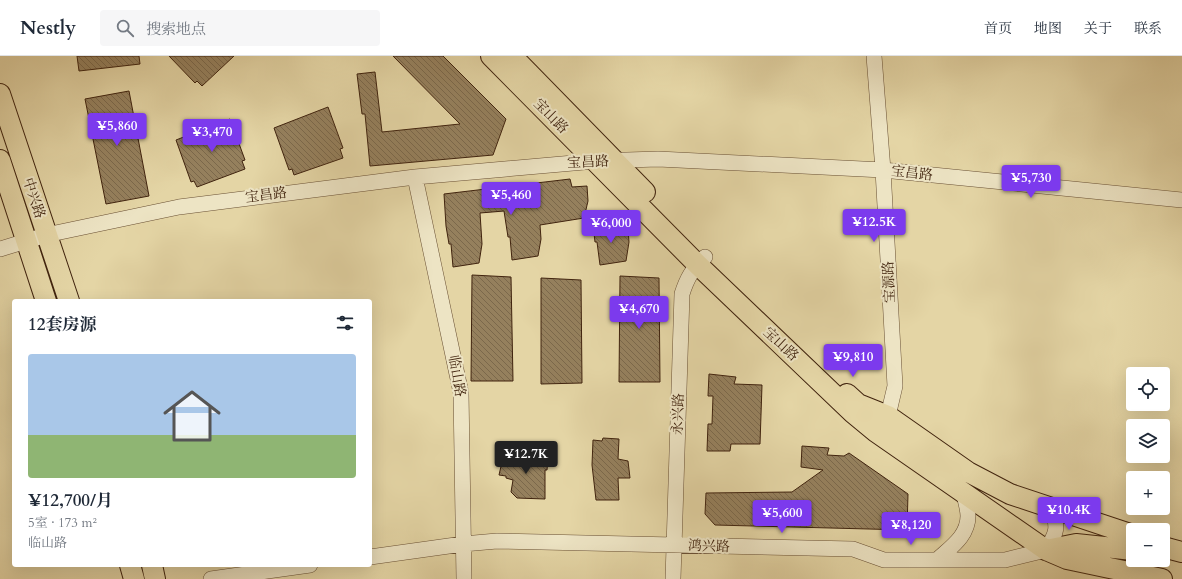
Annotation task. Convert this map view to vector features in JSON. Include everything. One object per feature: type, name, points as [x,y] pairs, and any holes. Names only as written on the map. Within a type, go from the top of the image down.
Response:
[{"type":"main road","name":"宝山路","points":[[491,56],[606,161]]},
{"type":"main road","name":"宝山路","points":[[512,56],[606,161],[701,261],[853,413],[876,432],[1046,550],[1067,559],[1162,579]]},
{"type":"main road","name":"中兴路","points":[[0,94],[68,299]]},
{"type":"main road","name":"中兴路","points":[[0,160],[45,299]]},
{"type":"main road","name":"宝山路","points":[[701,261],[858,404],[888,416],[968,472],[1010,494],[1126,533]]},
{"type":"main road","points":[[1046,550],[1076,544],[1126,549]]},
{"type":"main road","points":[[131,567],[134,579]]},
{"type":"main road","points":[[152,567],[155,579]]},
{"type":"street","name":"宝源路","points":[[874,56],[884,170],[895,386],[888,416],[876,432]]},
{"type":"street","name":"宝昌路","points":[[0,249],[46,235],[179,207],[415,177],[606,161],[658,159],[884,170],[1182,200]]},
{"type":"street","name":"临山路","points":[[415,177],[461,393],[464,579]]},
{"type":"street","name":"永兴路","points":[[673,579],[682,294],[687,279],[701,261]]},
{"type":"street","points":[[938,559],[958,542],[965,532],[968,516],[964,494]]},
{"type":"street","points":[[1046,550],[1055,536],[1057,521],[1051,508]]},
{"type":"street","name":"鸿兴路","points":[[372,557],[463,544],[497,541],[853,549],[884,560],[1005,560],[1046,550]]},
{"type":"street","points":[[211,579],[296,567]]},
{"type":"building","points":[[77,56],[139,56],[140,64],[79,71]]},
{"type":"building","points":[[169,56],[234,56],[202,86],[197,81],[195,83]]},
{"type":"building","points":[[393,56],[443,56],[506,119],[493,155],[370,166],[365,114],[362,114],[357,74],[375,72],[382,132],[460,124]]},
{"type":"building","points":[[129,91],[149,196],[106,204],[85,99]]},
{"type":"building","points":[[328,107],[343,148],[340,149],[343,158],[294,175],[292,169],[289,170],[274,128]]},
{"type":"building","points":[[230,119],[245,160],[242,161],[245,169],[197,187],[194,181],[191,182],[176,140]]},
{"type":"building","points":[[570,179],[572,187],[587,186],[588,201],[584,218],[540,225],[541,239],[538,256],[512,260],[510,237],[508,237],[504,211],[480,213],[482,244],[479,263],[453,267],[451,244],[449,244],[446,226],[444,194]]},
{"type":"building","points":[[611,222],[613,230],[628,229],[629,242],[626,261],[600,265],[593,225]]},
{"type":"building","points":[[472,275],[511,277],[513,381],[471,381]]},
{"type":"building","points":[[620,276],[659,278],[660,382],[619,382]]},
{"type":"building","points":[[541,278],[581,280],[582,383],[541,384]]},
{"type":"building","points":[[709,374],[736,377],[734,384],[762,385],[760,444],[731,444],[730,451],[707,451],[708,424],[712,424],[713,396],[708,396]]},
{"type":"building","points":[[603,438],[619,439],[618,459],[628,461],[630,478],[618,478],[619,500],[596,500],[592,465],[593,440],[602,441]]},
{"type":"building","points":[[802,446],[829,448],[827,455],[844,456],[849,453],[908,494],[907,530],[715,525],[705,514],[706,493],[792,492],[823,470],[801,467]]},
{"type":"building","points":[[518,448],[532,448],[534,458],[548,458],[547,470],[545,470],[545,499],[517,498],[511,492],[513,480],[506,478],[506,476],[499,475],[502,462],[516,462],[515,453],[517,453]]}]
